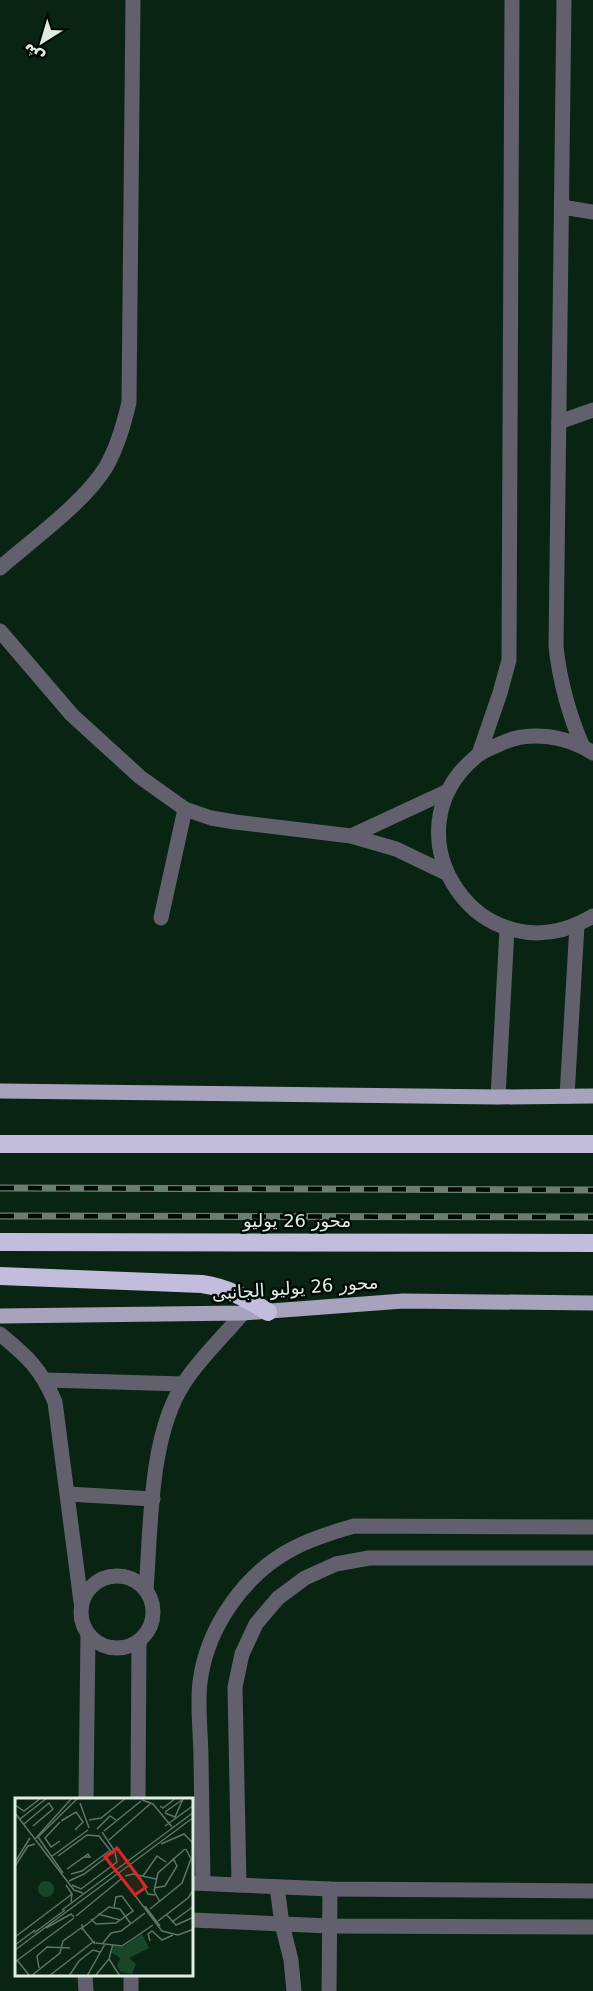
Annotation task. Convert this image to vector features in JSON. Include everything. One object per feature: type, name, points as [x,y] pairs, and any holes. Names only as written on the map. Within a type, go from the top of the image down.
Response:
[{"type":"highway","points":[[0,1144],[593,1144]]},
{"type":"highway","name":"محور 26 يوليو","points":[[0,1242],[593,1243]]},
{"type":"highway","points":[[0,1276],[209,1285],[238,1294],[268,1312]]},
{"type":"main road","points":[[0,1091],[498,1097],[593,1096]]},
{"type":"main road","name":"محور 26 يوليو الجانبى","points":[[0,1316],[243,1313],[403,1301],[593,1303]]},
{"type":"street","points":[[0,568],[85,494],[106,467],[121,435],[130,380],[132,0]]},
{"type":"street","points":[[479,754],[500,693],[508,660],[512,0]]},
{"type":"street","points":[[564,0],[556,647],[559,674],[574,725],[588,750]]},
{"type":"street","points":[[562,207],[593,212]]},
{"type":"street","points":[[559,422],[593,410]]},
{"type":"street","points":[[0,631],[72,715],[140,777],[185,809],[212,818],[235,822],[351,836],[396,849],[446,873]]},
{"type":"street","points":[[588,750],[549,736],[512,738],[479,754],[461,770],[448,791],[439,818],[439,846],[446,873],[461,897],[482,916],[507,929],[531,933],[554,932],[577,925],[593,916]]},
{"type":"street","points":[[351,836],[448,791]]},
{"type":"street","points":[[161,918],[185,809]]},
{"type":"street","points":[[567,1096],[577,925]]},
{"type":"street","points":[[498,1097],[507,929]]},
{"type":"street","points":[[146,1590],[156,1462],[163,1429],[183,1384],[243,1313]]},
{"type":"street","points":[[0,1334],[31,1361],[46,1380],[55,1402],[82,1624],[96,1642],[118,1649],[129,1647],[139,1641],[147,1633],[152,1622],[151,1600],[146,1590],[127,1577],[104,1578],[94,1583],[81,1602]]},
{"type":"street","points":[[46,1380],[183,1384]]},
{"type":"street","points":[[68,1494],[153,1499]]},
{"type":"street","points":[[593,1527],[354,1527],[322,1535],[292,1549],[264,1568],[241,1591],[221,1618],[207,1648],[200,1682],[197,1883],[330,1889],[593,1891]]},
{"type":"street","points":[[238,1885],[235,1687],[242,1654],[256,1624],[278,1598],[315,1573],[336,1564],[369,1558],[593,1558]]},
{"type":"street","points":[[86,1798],[88,1634]]},
{"type":"street","points":[[138,1798],[139,1641]]},
{"type":"street","points":[[277,1887],[282,1924],[291,1960],[294,1991]]},
{"type":"street","points":[[329,1991],[330,1889]]},
{"type":"street","points":[[194,1920],[330,1926],[593,1927]]},
{"type":"street","points":[[85,1976],[86,1991]]},
{"type":"railway","points":[[0,1188],[593,1190]]},
{"type":"railway","points":[[0,1216],[593,1217]]}]
